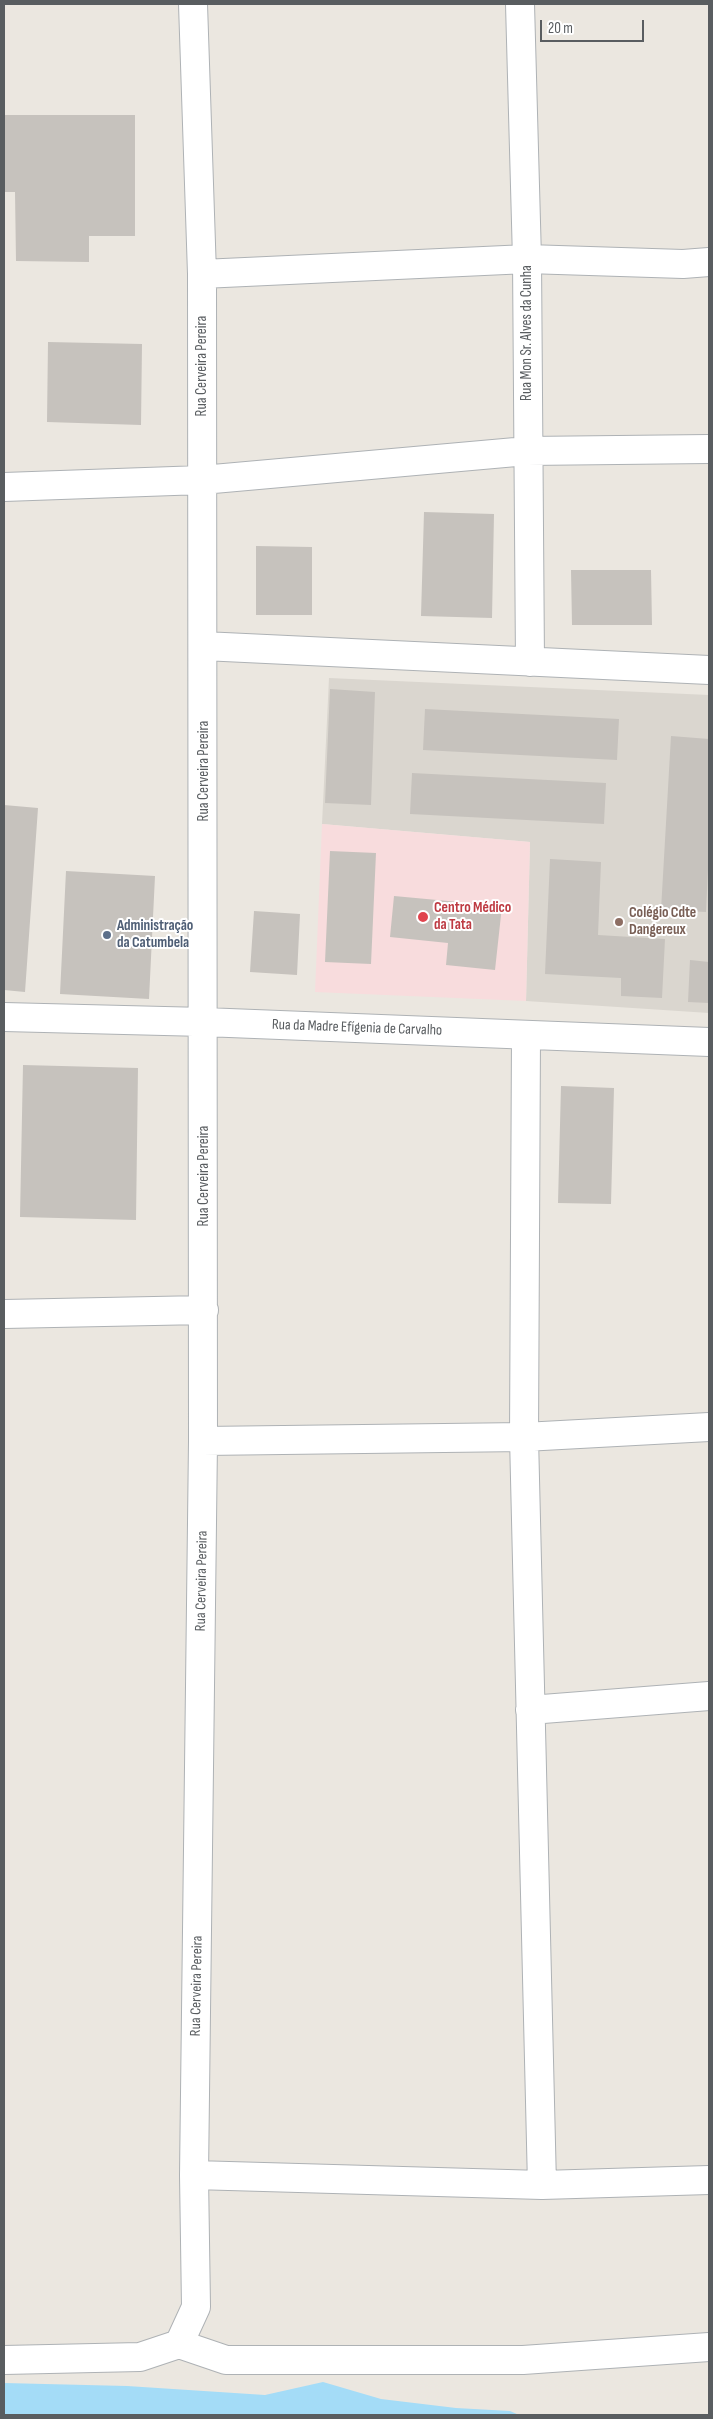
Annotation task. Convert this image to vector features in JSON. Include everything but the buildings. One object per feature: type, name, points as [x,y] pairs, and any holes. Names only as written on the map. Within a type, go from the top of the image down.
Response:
[{"type":"street","name":"Rua Cerveira Pereira","points":[[179,2344],[196,2307],[194,2175],[204,1310],[202,274],[193,4]]},
{"type":"street","name":"Rua Mon Sr. Alves da Cunha","points":[[520,4],[527,259],[530,662]]},
{"type":"street","points":[[202,274],[527,259],[682,264],[709,262]]},
{"type":"street","points":[[4,487],[202,480],[527,451],[709,449]]},
{"type":"street","points":[[203,646],[709,670]]},
{"type":"street","name":"Rua da Madre Efígenia de Carvalho","points":[[4,1017],[204,1022],[709,1042]]},
{"type":"street","points":[[526,1036],[524,1438],[542,2185]]},
{"type":"street","points":[[4,1314],[204,1310]]},
{"type":"street","points":[[203,1441],[524,1438],[709,1427]]},
{"type":"street","points":[[530,1710],[709,1696]]},
{"type":"street","points":[[194,2175],[542,2185],[709,2180]]},
{"type":"street","points":[[4,2360],[140,2356],[179,2344],[226,2360],[523,2360],[709,2347]]},
{"type":"shaded area","name":"Colégio Cdte Dangereux","points":[[329,678],[709,695],[709,1013],[526,1001],[530,842],[322,824]]},
{"type":"shaded area","name":"Centro Médico da Tata","points":[[322,824],[530,842],[526,1001],[315,992]]},
{"type":"water","points":[[323,2382],[381,2399],[456,2408],[510,2411],[519,2415],[4,2415],[4,2383],[127,2386],[265,2395]]},
{"type":"place","name":"Centro Médico da Tata","points":[[423,917]]},
{"type":"place","name":"Colégio Cdte Dangereux","points":[[619,922]]},
{"type":"place","name":"Administração da Catumbela","points":[[107,935]]}]
